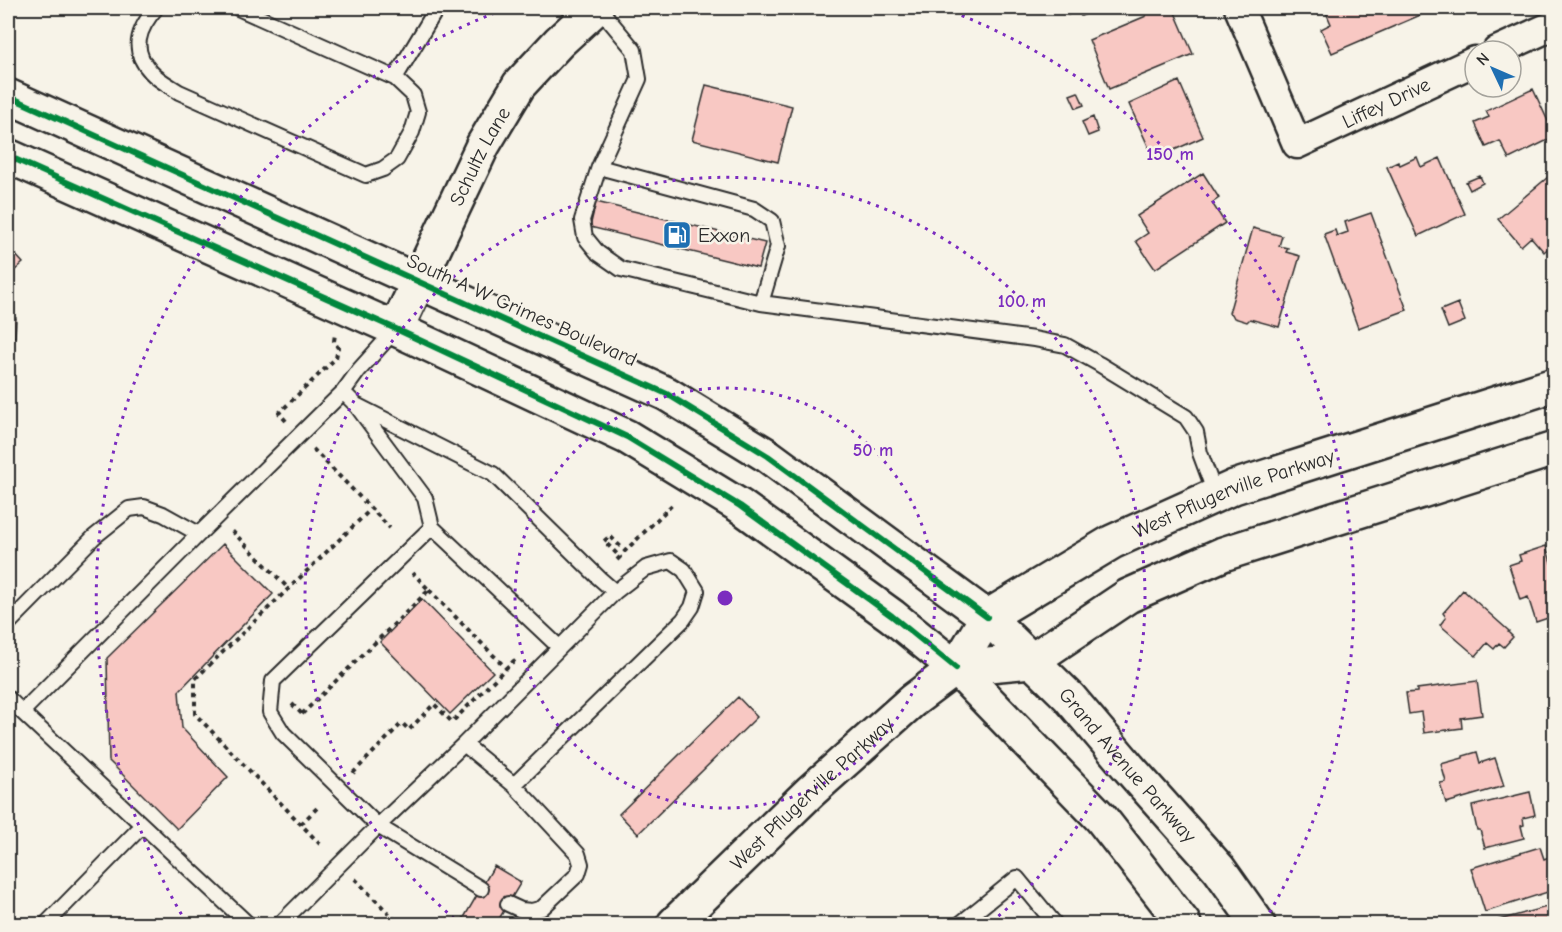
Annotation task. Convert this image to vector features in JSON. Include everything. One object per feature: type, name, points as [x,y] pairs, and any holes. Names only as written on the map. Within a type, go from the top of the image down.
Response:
[{"type":"main road","name":"Schultz Lane","points":[[396,329],[483,145],[519,85],[560,42],[598,8]]},
{"type":"main road","name":"South A W Grimes Boulevard","points":[[8,96],[667,394],[768,456],[987,617]]},
{"type":"main road","points":[[8,156],[396,329],[627,436],[740,506],[892,616],[956,668],[1101,818],[1184,924]]},
{"type":"main road","name":"West Pflugerville Parkway","points":[[674,924],[810,792],[912,700],[956,668],[987,617],[1112,542],[1234,487],[1554,386]]},
{"type":"main road","points":[[956,668],[1030,661],[1128,596],[1223,554],[1554,449]]},
{"type":"main road","name":"Grand Avenue Parkway","points":[[987,617],[1069,697],[1219,869],[1258,924]]},
{"type":"street","name":"Liffey Drive","points":[[1239,8],[1297,144],[1463,67]]},
{"type":"street","points":[[1523,39],[1554,25]]},
{"type":"lane","points":[[156,8],[138,36],[139,55],[152,74],[179,92],[366,175],[383,169],[397,159],[412,132],[418,112],[413,95],[395,78],[238,8]]},
{"type":"lane","points":[[395,78],[438,8]]},
{"type":"lane","points":[[598,8],[634,50],[639,79],[599,167],[582,220],[585,237],[598,253],[621,269],[761,303],[1065,345],[1186,417],[1196,432],[1200,453],[1216,496]]},
{"type":"lane","points":[[599,167],[754,209],[772,221],[778,246],[761,303]]},
{"type":"lane","points":[[22,712],[343,392],[359,370],[396,329]]},
{"type":"lane","points":[[343,392],[356,405],[425,498],[432,527],[559,647]]},
{"type":"lane","points":[[356,405],[493,474],[615,592]]},
{"type":"lane","points":[[8,624],[94,537],[129,509],[144,507],[199,534]]},
{"type":"lane","points":[[432,527],[273,681],[270,712],[283,733],[378,826],[481,889]]},
{"type":"lane","points":[[280,924],[615,592],[646,568],[671,561],[684,570],[697,591],[692,607],[683,620],[514,785]]},
{"type":"lane","points":[[8,698],[248,924]]},
{"type":"lane","points":[[464,744],[514,785],[578,854],[581,864],[578,874],[542,908],[532,911],[521,910],[508,904]]},
{"type":"lane","points":[[46,924],[142,826]]},
{"type":"lane","points":[[960,924],[1017,878],[1055,924]]},
{"type":"path","points":[[287,421],[279,413],[336,358],[338,348],[334,341],[335,333]]},
{"type":"path","points":[[312,447],[390,528]]},
{"type":"path","points":[[617,560],[620,557],[604,542],[610,536],[625,551],[679,499]]},
{"type":"path","points":[[320,844],[195,714],[195,679],[371,509]]},
{"type":"path","points":[[231,530],[288,588]]},
{"type":"path","points":[[413,573],[506,668]]},
{"type":"path","points":[[302,714],[429,590]]},
{"type":"path","points":[[351,775],[402,723],[409,730],[434,704],[452,722],[518,656]]},
{"type":"path","points":[[301,824],[318,807]]},
{"type":"path","points":[[350,874],[399,924]]},
{"type":"building","points":[[1064,8],[1101,8],[1081,16],[1078,10],[1068,15]]},
{"type":"building","points":[[1173,8],[1193,54],[1109,89],[1089,40],[1146,16],[1145,14]]},
{"type":"building","points":[[1314,8],[1423,8],[1425,13],[1332,53],[1321,29],[1331,24],[1325,10],[1317,14]]},
{"type":"building","points":[[1179,81],[1203,137],[1154,159],[1129,104]]},
{"type":"building","points":[[706,85],[792,106],[778,162],[692,140]]},
{"type":"building","points":[[1533,89],[1554,137],[1509,159],[1500,141],[1486,147],[1475,123],[1489,117],[1486,111],[1512,99],[1523,99],[1523,94]]},
{"type":"building","points":[[1078,92],[1084,105],[1076,108],[1070,95]]},
{"type":"building","points":[[1093,117],[1098,132],[1088,136],[1082,122]]},
{"type":"building","points":[[1417,157],[1421,167],[1440,158],[1465,214],[1418,236],[1387,167],[1398,162],[1400,165]]},
{"type":"building","points":[[1554,172],[1554,243],[1544,252],[1531,237],[1521,246],[1498,219]]},
{"type":"building","points":[[1203,173],[1219,198],[1212,203],[1225,223],[1155,269],[1136,241],[1148,233],[1137,216]]},
{"type":"building","points":[[1480,176],[1483,183],[1470,190],[1466,182]]},
{"type":"building","name":"Exxon","points":[[596,202],[765,243],[758,268],[590,227]]},
{"type":"building","points":[[1371,213],[1407,310],[1358,328],[1324,234],[1335,230],[1337,236],[1348,232],[1345,222]]},
{"type":"building","points":[[1253,228],[1282,236],[1279,246],[1288,248],[1286,252],[1300,256],[1279,327],[1250,319],[1247,322],[1234,318],[1229,313]]},
{"type":"building","points":[[14,253],[23,263],[14,271],[8,264],[8,259]]},
{"type":"building","points":[[1458,303],[1465,321],[1448,328],[1441,310]]},
{"type":"building","points":[[8,318],[16,318],[15,337],[8,336]]},
{"type":"building","points":[[223,544],[273,594],[179,691],[182,728],[228,777],[177,829],[109,761],[107,658]]},
{"type":"building","points":[[1546,546],[1554,572],[1554,616],[1536,622],[1528,597],[1520,600],[1509,565],[1521,561],[1519,555]]},
{"type":"building","points":[[1463,590],[1509,631],[1513,637],[1504,647],[1499,643],[1494,649],[1487,643],[1476,656],[1440,625],[1446,617],[1443,613]]},
{"type":"building","points":[[422,599],[493,672],[450,714],[380,642]]},
{"type":"building","points":[[1477,681],[1482,715],[1461,718],[1462,728],[1424,733],[1421,712],[1409,714],[1406,693],[1417,692],[1417,689]]},
{"type":"building","points":[[738,697],[757,717],[638,834],[619,814]]},
{"type":"building","points":[[1477,752],[1480,763],[1495,758],[1504,786],[1446,803],[1440,783],[1446,782],[1441,764]]},
{"type":"building","points":[[1530,792],[1535,815],[1523,818],[1524,825],[1521,826],[1524,838],[1485,848],[1480,830],[1477,830],[1472,806]]},
{"type":"building","points":[[1540,847],[1544,859],[1549,857],[1554,875],[1554,890],[1485,912],[1471,868]]},
{"type":"building","points":[[494,866],[521,882],[496,924],[468,924],[462,921]]},
{"type":"building","points":[[1554,905],[1554,924],[1500,924],[1499,920]]},
{"type":"cycle path","points":[[8,96],[667,394],[768,456],[987,617]]},
{"type":"cycle path","points":[[8,156],[396,329],[627,437],[740,506],[892,616],[956,668]]},
{"type":"place","name":"Exxon","points":[[677,235]]}]
